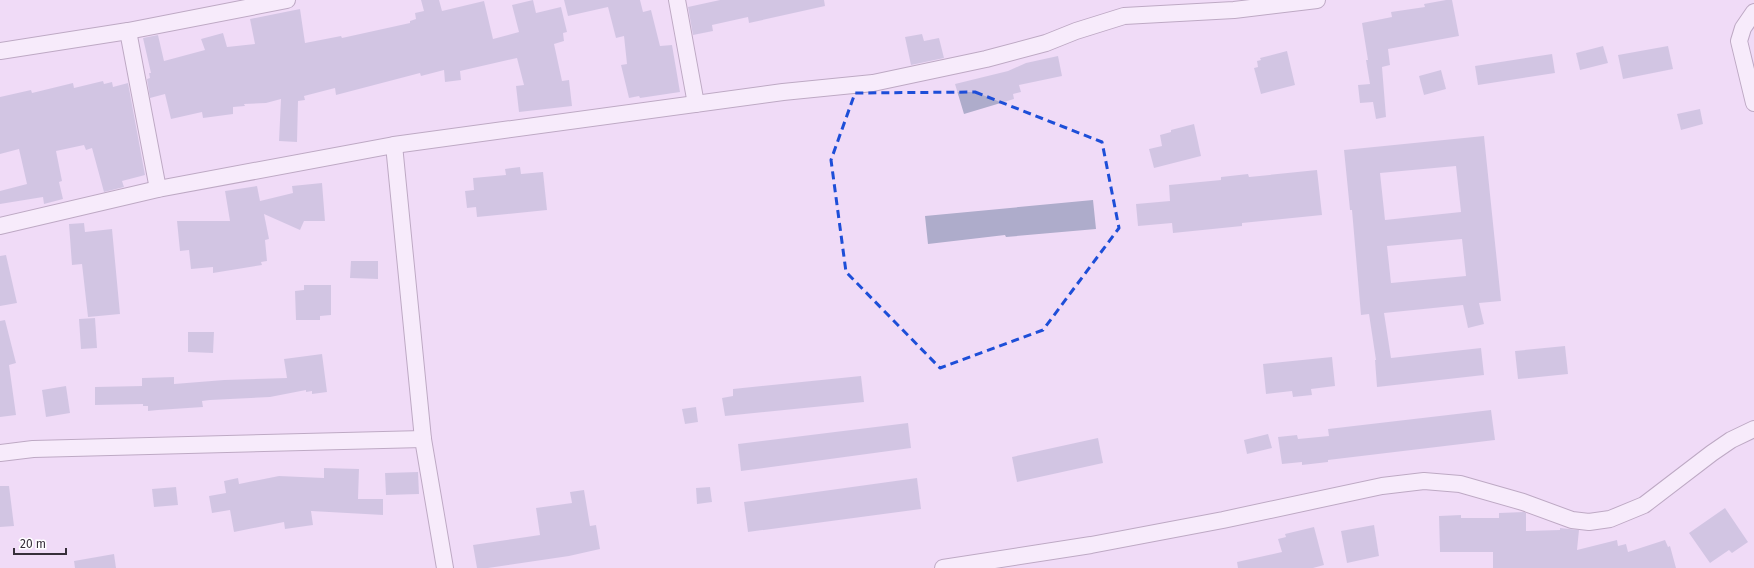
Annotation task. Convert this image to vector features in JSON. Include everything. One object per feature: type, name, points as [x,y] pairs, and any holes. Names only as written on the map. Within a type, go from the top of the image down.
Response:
[{"type":"street","points":[[0,52],[128,31],[287,0]]},
{"type":"street","points":[[677,0],[696,104]]},
{"type":"street","points":[[0,226],[158,189],[394,145],[783,92],[873,83],[986,59],[1046,43],[1076,31],[1124,16],[1232,5],[1317,0]]},
{"type":"street","points":[[1754,12],[1743,28],[1739,41],[1754,103]]},
{"type":"street","points":[[128,31],[158,189]]},
{"type":"street","points":[[394,145],[423,439],[445,568]]},
{"type":"street","points":[[943,568],[1091,545],[1223,520],[1382,486],[1424,481],[1460,484],[1523,502],[1572,520],[1589,522],[1610,519],[1644,505],[1712,453],[1731,440],[1754,429]]},
{"type":"street","points":[[0,453],[33,449],[423,439]]},
{"type":"highlighted area","points":[[975,92],[1102,142],[1119,228],[1043,330],[940,368],[846,272],[831,160],[855,93]]},
{"type":"building","points":[[421,0],[439,0],[442,11],[484,1],[493,39],[519,32],[512,5],[533,0],[536,13],[561,7],[567,32],[563,33],[564,41],[554,44],[562,81],[569,80],[572,106],[519,112],[516,86],[524,85],[517,58],[460,71],[461,80],[445,82],[444,70],[421,76],[420,73],[336,95],[335,88],[304,96],[305,100],[298,101],[297,142],[279,141],[281,99],[266,103],[244,104],[245,106],[233,107],[233,114],[203,118],[202,112],[171,119],[165,94],[150,98],[147,79],[150,78],[149,73],[151,73],[143,38],[158,35],[164,61],[205,50],[201,39],[223,33],[227,47],[255,44],[250,19],[300,9],[305,43],[341,36],[342,38],[410,23],[410,21],[416,19],[415,13],[424,11]]},
{"type":"building","points":[[564,0],[640,0],[643,12],[651,10],[660,46],[672,45],[680,92],[640,98],[639,96],[629,98],[621,65],[627,64],[624,36],[616,38],[608,7],[568,16]]},
{"type":"building","points":[[720,0],[824,0],[825,6],[749,23],[748,17],[712,25],[713,31],[693,35],[688,7]]},
{"type":"building","points":[[1452,0],[1459,36],[1388,49],[1390,65],[1382,67],[1386,117],[1376,119],[1373,102],[1360,103],[1358,85],[1370,84],[1362,23],[1392,17],[1391,12],[1425,7],[1424,4]]},
{"type":"building","points":[[922,34],[924,41],[939,38],[944,58],[911,65],[905,37]]},
{"type":"building","points":[[1603,46],[1608,63],[1580,70],[1576,53]]},
{"type":"building","points":[[1668,46],[1673,69],[1623,79],[1618,55]]},
{"type":"building","points":[[1287,51],[1295,85],[1261,94],[1254,68],[1258,67],[1257,61],[1261,60],[1260,58]]},
{"type":"building","points":[[1552,54],[1555,73],[1478,85],[1475,66]]},
{"type":"building","points":[[1058,56],[1062,76],[1019,85],[1021,92],[1013,94],[1014,99],[964,114],[955,84],[1008,71],[1026,63]]},
{"type":"building","points":[[1441,70],[1446,89],[1424,95],[1419,76]]},
{"type":"building","points":[[103,81],[104,84],[112,82],[113,87],[128,83],[145,175],[122,181],[124,187],[104,192],[92,148],[86,150],[84,145],[56,151],[62,181],[59,182],[63,199],[44,204],[43,197],[0,204],[0,191],[27,184],[19,149],[0,154],[0,97],[31,90],[32,93],[73,83],[74,88]]},
{"type":"building","points":[[1700,109],[1703,124],[1681,130],[1677,114]]},
{"type":"building","points":[[1194,124],[1201,156],[1154,168],[1149,149],[1162,146],[1160,135],[1171,132],[1171,130]]},
{"type":"building","points":[[1484,136],[1501,301],[1479,303],[1484,324],[1468,328],[1463,305],[1384,313],[1391,358],[1481,348],[1484,375],[1377,387],[1376,360],[1369,314],[1361,315],[1352,210],[1350,210],[1344,150]],"holes":[[[1456,166],[1461,212],[1385,220],[1380,173]],[[1462,239],[1466,276],[1391,283],[1387,246]]]},
{"type":"building","points":[[520,167],[521,174],[543,172],[547,210],[477,217],[476,207],[467,208],[465,191],[474,190],[473,178],[506,175],[505,169]]},
{"type":"building","points":[[1317,170],[1322,215],[1242,223],[1242,226],[1173,233],[1172,223],[1138,226],[1136,204],[1170,201],[1169,185],[1221,180],[1221,177],[1248,174],[1249,177]]},
{"type":"building","points":[[322,183],[325,221],[304,221],[300,230],[264,214],[269,239],[265,240],[267,261],[261,262],[262,265],[213,273],[213,267],[191,269],[189,250],[180,251],[177,221],[230,221],[225,191],[257,186],[260,201],[293,193],[292,186]]},
{"type":"building","points":[[1093,200],[1096,229],[1006,237],[1005,235],[928,244],[925,216]]},
{"type":"building","points":[[84,223],[85,232],[112,229],[120,314],[88,317],[82,264],[72,265],[69,224]]},
{"type":"building","points":[[6,255],[17,303],[0,306],[0,256]]},
{"type":"building","points":[[351,261],[378,261],[378,279],[350,278]]},
{"type":"building","points":[[304,285],[331,285],[331,315],[320,316],[320,320],[296,320],[295,291],[304,290]]},
{"type":"building","points":[[95,318],[97,348],[81,349],[79,319]]},
{"type":"building","points":[[5,320],[16,363],[9,365],[16,415],[0,417],[0,321]]},
{"type":"building","points":[[188,332],[214,332],[213,353],[188,352]]},
{"type":"building","points":[[1565,346],[1568,374],[1518,379],[1515,351]]},
{"type":"building","points":[[322,354],[327,392],[312,394],[312,391],[306,392],[306,390],[270,397],[210,400],[202,401],[203,407],[148,411],[148,406],[143,406],[143,404],[95,405],[95,387],[142,386],[142,378],[174,377],[174,384],[224,380],[287,378],[284,359]]},
{"type":"building","points":[[1332,357],[1335,386],[1311,389],[1312,395],[1293,397],[1292,391],[1266,394],[1263,364]]},
{"type":"building","points":[[861,376],[864,402],[725,416],[722,398],[733,396],[733,389]]},
{"type":"building","points":[[66,386],[70,413],[46,417],[42,390]]},
{"type":"building","points":[[696,407],[698,422],[685,424],[682,409]]},
{"type":"building","points":[[1491,410],[1495,440],[1328,460],[1328,462],[1302,465],[1302,462],[1282,464],[1278,437],[1297,435],[1298,439],[1329,436],[1328,429]]},
{"type":"building","points":[[908,423],[911,448],[741,471],[738,444]]},
{"type":"building","points":[[1268,434],[1272,448],[1247,454],[1244,440]]},
{"type":"building","points":[[1098,438],[1103,463],[1017,482],[1012,457]]},
{"type":"building","points":[[324,468],[359,469],[358,499],[383,499],[383,515],[311,511],[313,525],[285,529],[284,522],[234,532],[230,510],[212,513],[209,496],[226,493],[224,481],[238,478],[239,484],[279,476],[324,478]]},
{"type":"building","points":[[418,472],[419,494],[386,495],[385,473]]},
{"type":"building","points":[[917,478],[921,509],[748,532],[744,502]]},
{"type":"building","points":[[0,486],[9,486],[14,526],[0,527]]},
{"type":"building","points":[[176,487],[178,505],[154,507],[152,489]]},
{"type":"building","points":[[710,487],[712,502],[697,504],[696,488]]},
{"type":"building","points":[[584,490],[590,526],[596,525],[600,549],[569,556],[488,568],[477,568],[473,545],[540,535],[536,508],[572,503],[570,492]]},
{"type":"building","points":[[1725,508],[1748,542],[1732,553],[1729,550],[1710,563],[1689,533]]},
{"type":"building","points":[[1499,513],[1526,513],[1526,531],[1560,530],[1560,528],[1579,530],[1577,550],[1617,540],[1618,546],[1626,544],[1628,552],[1665,540],[1668,547],[1670,546],[1676,568],[1493,568],[1493,552],[1440,552],[1439,516],[1461,515],[1461,518],[1499,518]]},
{"type":"building","points":[[1374,525],[1379,556],[1347,563],[1341,531]]},
{"type":"building","points":[[1314,527],[1324,565],[1313,568],[1238,568],[1237,562],[1282,552],[1278,539],[1286,537],[1285,534]]},
{"type":"building","points":[[114,554],[116,568],[75,568],[74,561]]}]
